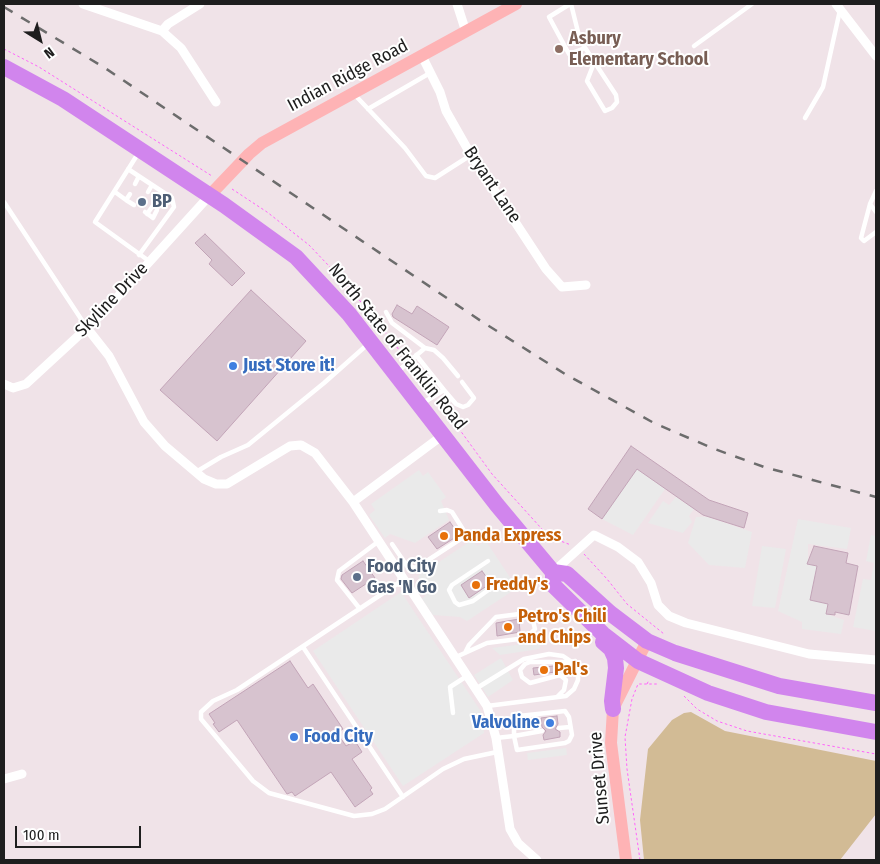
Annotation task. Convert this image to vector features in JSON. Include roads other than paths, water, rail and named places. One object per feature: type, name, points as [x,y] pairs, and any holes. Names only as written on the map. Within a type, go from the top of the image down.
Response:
[{"type":"highway","name":"North State of Franklin Road","points":[[4,67],[63,99],[210,195],[296,257],[332,293],[497,505],[553,572],[554,586],[603,634],[638,661],[708,693],[766,712],[876,732]]},
{"type":"highway","name":"North State of Franklin Road","points":[[553,572],[567,574],[610,613],[647,641],[714,667],[780,686],[876,703]]},
{"type":"highway","points":[[572,603],[590,631],[611,649],[615,658],[616,674],[612,701],[614,709]]},
{"type":"street","points":[[83,4],[162,31],[181,48],[216,102]]},
{"type":"street","points":[[162,31],[168,24],[200,4]]},
{"type":"street","points":[[457,4],[466,32]]},
{"type":"street","name":"Indian Ridge Road","points":[[210,195],[249,154],[280,132],[516,4]]},
{"type":"street","points":[[838,6],[876,56]]},
{"type":"street","name":"Bryant Lane","points":[[422,56],[440,92],[446,111],[471,155],[518,223],[546,269],[562,287],[586,285]]},
{"type":"street","name":"Skyline Drive","points":[[4,384],[12,388],[26,384],[87,328],[210,195]]},
{"type":"street","points":[[87,328],[109,356],[144,422],[165,446],[196,472],[216,484],[227,484],[276,452],[290,446],[301,445],[314,453],[353,502],[403,580],[477,688],[487,706],[496,738],[510,829],[518,843],[537,860]]},
{"type":"street","points":[[353,502],[442,435]]},
{"type":"street","points":[[553,572],[594,535],[618,547],[638,562],[651,583],[658,605],[669,616],[686,623],[809,654],[876,660]]},
{"type":"street","name":"Sunset Drive","points":[[626,860],[612,751],[614,709],[647,641]]},
{"type":"street","points":[[4,779],[22,774]]},
{"type":"lane","points":[[585,48],[569,54],[549,17],[571,4],[580,40],[608,80],[616,95],[617,102],[612,108],[604,111],[587,81],[594,62]]},
{"type":"lane","points":[[694,46],[752,4]]},
{"type":"lane","points":[[805,118],[823,87],[838,6]]},
{"type":"lane","points":[[368,110],[430,73]]},
{"type":"lane","points":[[353,93],[405,148],[426,176],[435,178],[471,155]]},
{"type":"lane","points":[[140,151],[95,222],[150,262]]},
{"type":"lane","points":[[128,169],[172,198],[174,207],[139,255]]},
{"type":"lane","points":[[135,184],[139,176]]},
{"type":"lane","points":[[148,192],[152,185]]},
{"type":"lane","points":[[876,191],[870,204],[861,238],[864,241],[876,232]]},
{"type":"lane","points":[[115,192],[134,205]]},
{"type":"lane","points":[[157,198],[161,192]]},
{"type":"lane","points":[[126,200],[130,194]]},
{"type":"lane","points":[[163,201],[167,195]]},
{"type":"lane","points":[[4,202],[87,328]]},
{"type":"lane","points":[[870,204],[876,212]]},
{"type":"lane","points":[[152,207],[146,213],[163,224]]},
{"type":"lane","points":[[153,218],[157,210]]},
{"type":"lane","points":[[386,312],[392,323],[426,348],[434,350],[458,376]]},
{"type":"lane","points":[[196,472],[248,445],[324,383],[370,342]]},
{"type":"lane","points":[[394,374],[426,348]]},
{"type":"lane","points":[[416,355],[456,404],[463,407],[468,405],[474,398],[462,382]]},
{"type":"lane","points":[[420,406],[444,390]]},
{"type":"lane","points":[[392,544],[407,566],[416,568],[462,538],[464,531],[452,512],[447,510],[440,511]]},
{"type":"lane","points":[[360,609],[337,580],[339,571],[379,541]]},
{"type":"lane","points":[[488,561],[452,585],[449,590],[455,602],[459,605],[472,601],[501,580]]},
{"type":"lane","points":[[403,580],[237,690],[213,701],[201,712],[201,719],[253,781],[269,793],[354,816],[372,814],[403,797],[444,769],[464,759],[497,752]]},
{"type":"lane","points":[[456,658],[487,643],[526,638],[535,629],[534,620],[527,613],[496,617],[469,645],[464,653]]},
{"type":"lane","points":[[303,647],[403,797]]},
{"type":"lane","points":[[477,688],[524,658],[549,654],[563,656],[572,662],[578,670],[578,680],[574,689],[566,696],[487,706]]},
{"type":"lane","points":[[557,698],[564,690],[566,680],[560,675],[530,683],[522,677],[520,670],[525,664],[530,662],[572,662]]},
{"type":"lane","points":[[453,713],[450,687],[468,675]]},
{"type":"lane","points":[[565,711],[569,717],[572,735],[565,743],[517,750],[514,736],[514,719],[527,715],[565,711]]},
{"type":"lane","points":[[559,728],[570,727]]},
{"type":"lane","points":[[496,738],[542,731]]},
{"type":"railway","points":[[4,7],[105,68],[481,321],[565,374],[654,423],[712,448],[764,467],[876,497]]},
{"type":"place","name":"Asbury Elementary School","points":[[559,49]]},
{"type":"place","name":"BP","points":[[142,202]]},
{"type":"place","name":"Just Store it!","points":[[233,366]]},
{"type":"place","name":"Panda Express","points":[[444,536]]},
{"type":"place","name":"Food City Gas 'N Go","points":[[357,577]]},
{"type":"place","name":"Freddy's","points":[[476,585]]},
{"type":"place","name":"Petro's Chili and Chips","points":[[508,627]]},
{"type":"place","name":"Pal's","points":[[544,670]]},
{"type":"place","name":"Valvoline","points":[[550,723]]},
{"type":"place","name":"Food City","points":[[294,737]]}]
